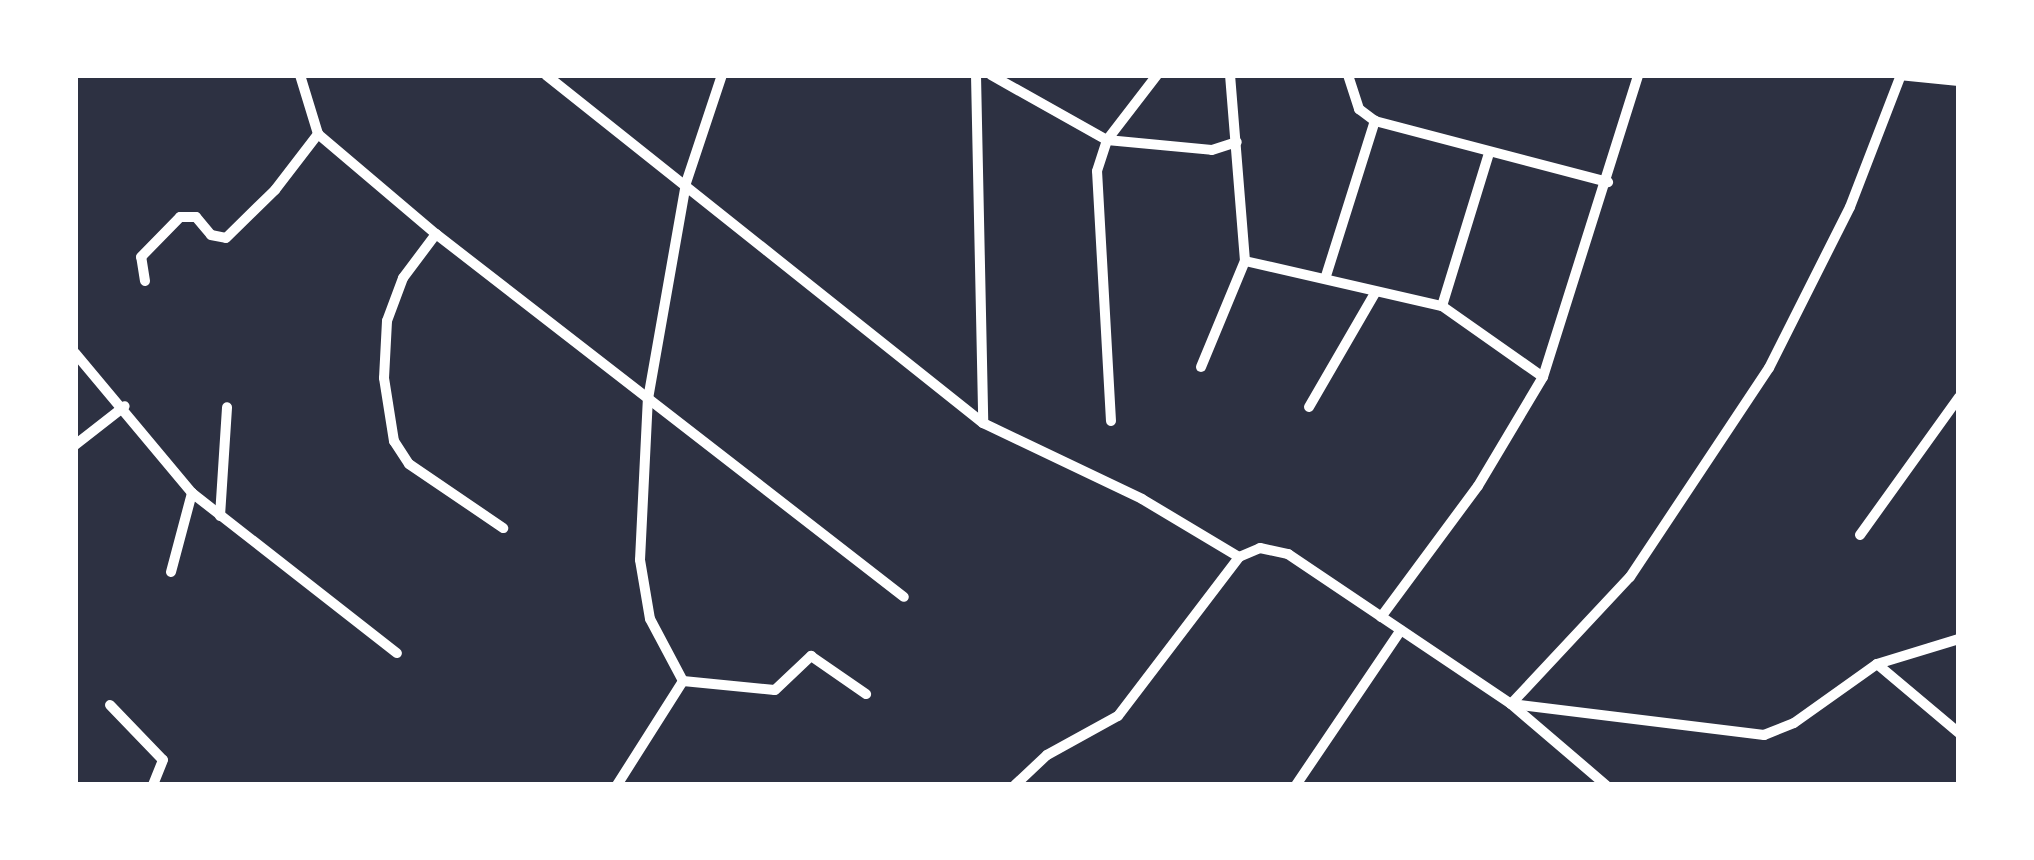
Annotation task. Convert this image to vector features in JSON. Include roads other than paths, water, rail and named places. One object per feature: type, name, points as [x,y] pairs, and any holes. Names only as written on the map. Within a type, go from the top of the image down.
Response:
[{"type":"street","points":[[300,75],[318,134],[436,234],[904,597]]},
{"type":"street","points":[[546,75],[982,423],[1142,499],[1239,557]]},
{"type":"street","points":[[683,680],[650,619],[640,560],[648,399],[686,183],[722,75]]},
{"type":"street","points":[[976,75],[982,423]]},
{"type":"street","points":[[991,75],[1107,140],[1212,150],[1237,142]]},
{"type":"street","points":[[1112,421],[1098,171],[1107,140],[1157,75]]},
{"type":"street","points":[[1201,367],[1245,261],[1230,75]]},
{"type":"street","points":[[1348,75],[1359,109],[1375,121],[1608,182]]},
{"type":"street","points":[[1381,617],[1478,486],[1543,377],[1608,182],[1638,75]]},
{"type":"street","points":[[1510,704],[1630,576],[1769,368],[1850,206],[1900,75],[1959,80]]},
{"type":"street","points":[[1326,276],[1375,121]]},
{"type":"street","points":[[145,281],[140,257],[180,217],[196,217],[211,235],[226,238],[275,190],[318,134]]},
{"type":"street","points":[[1442,306],[1489,153]]},
{"type":"street","points":[[436,234],[404,278],[386,321],[384,378],[394,441],[410,464],[503,528]]},
{"type":"street","points":[[1245,261],[1326,276],[1374,292],[1442,306],[1543,377]]},
{"type":"street","points":[[1309,407],[1374,292]]},
{"type":"street","points":[[75,353],[125,406],[192,494],[396,652]]},
{"type":"street","points":[[1860,535],[1959,397]]},
{"type":"street","points":[[75,445],[125,406]]},
{"type":"street","points":[[220,516],[227,407]]},
{"type":"street","points":[[171,572],[192,494]]},
{"type":"street","points":[[1015,785],[1047,755],[1118,716],[1239,557],[1260,548],[1288,554],[1510,704],[1606,785]]},
{"type":"street","points":[[1296,785],[1401,630]]},
{"type":"street","points":[[1510,704],[1764,735],[1794,723],[1877,664],[1959,639]]},
{"type":"street","points":[[683,680],[776,690],[811,656],[866,694]]},
{"type":"street","points":[[1877,664],[1959,733]]},
{"type":"street","points":[[617,785],[683,680]]},
{"type":"street","points":[[110,705],[163,760],[153,785]]}]
